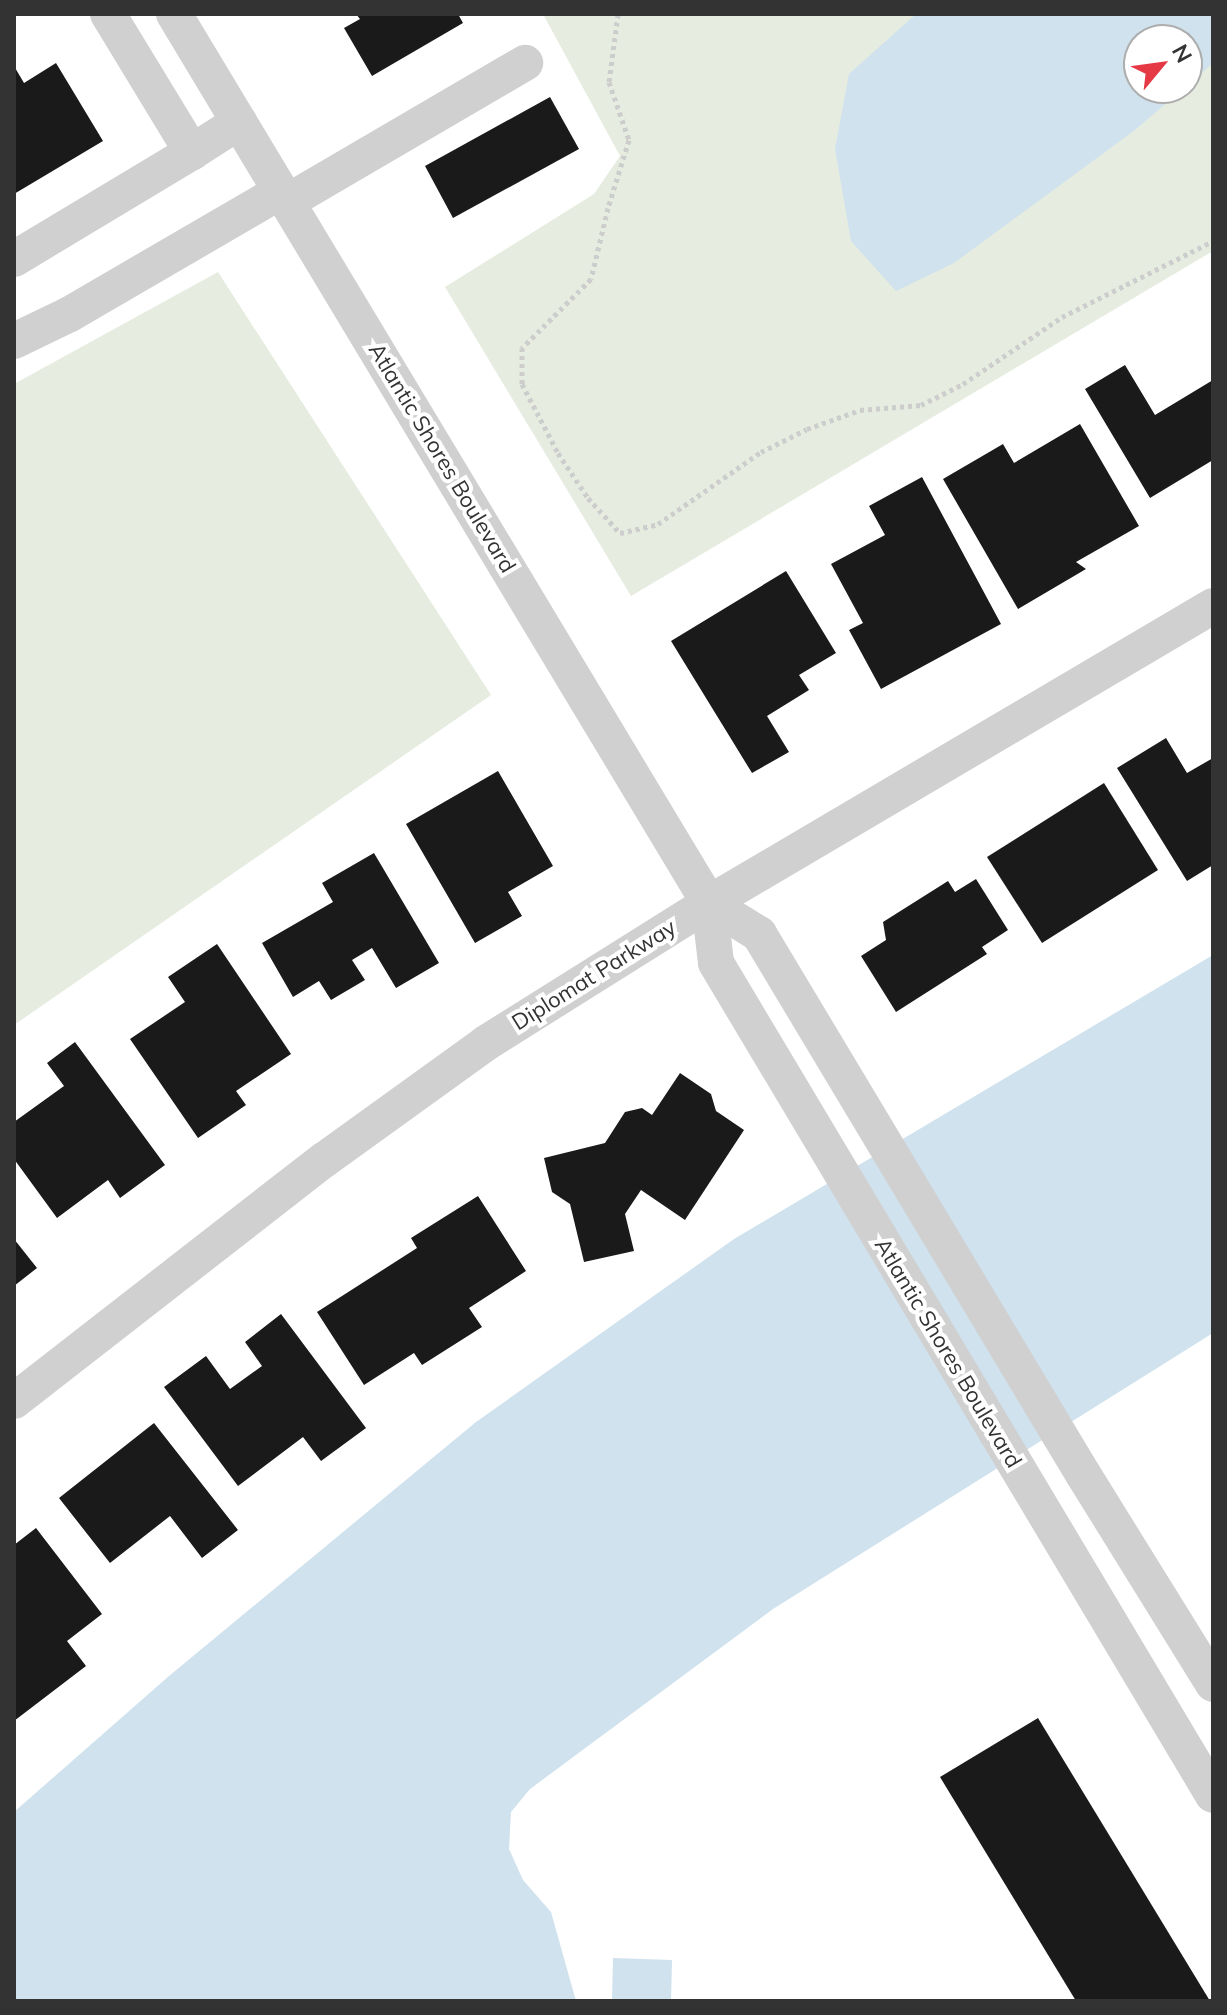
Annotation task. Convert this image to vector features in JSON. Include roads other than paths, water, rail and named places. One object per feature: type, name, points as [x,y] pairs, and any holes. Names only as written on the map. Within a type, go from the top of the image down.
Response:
[{"type":"street","points":[[108,14],[192,152]]},
{"type":"street","name":"Atlantic Shores Boulevard","points":[[174,14],[709,903],[716,963],[1213,1795]]},
{"type":"street","points":[[14,341],[59,320],[525,63]]},
{"type":"street","points":[[14,259],[239,122]]},
{"type":"street","name":"Diplomat Parkway","points":[[14,1401],[324,1160],[486,1043],[709,903],[1213,606]]},
{"type":"street","name":"Atlantic Shores Boulevard","points":[[709,903],[759,934],[1083,1474],[1213,1684]]},
{"type":"water","points":[[916,14],[1213,14],[1213,63],[1203,72],[1203,24],[1123,24],[1123,104],[1165,104],[1135,130],[954,263],[896,291],[851,241],[835,149],[849,74]]},
{"type":"water","points":[[1213,955],[1213,1333],[773,1609],[530,1789],[511,1812],[509,1849],[523,1880],[551,1912],[576,2001],[14,2001],[14,1812],[169,1676],[476,1422],[734,1239]]},
{"type":"water","points":[[613,1958],[672,1960],[671,2001],[612,2001]]}]
